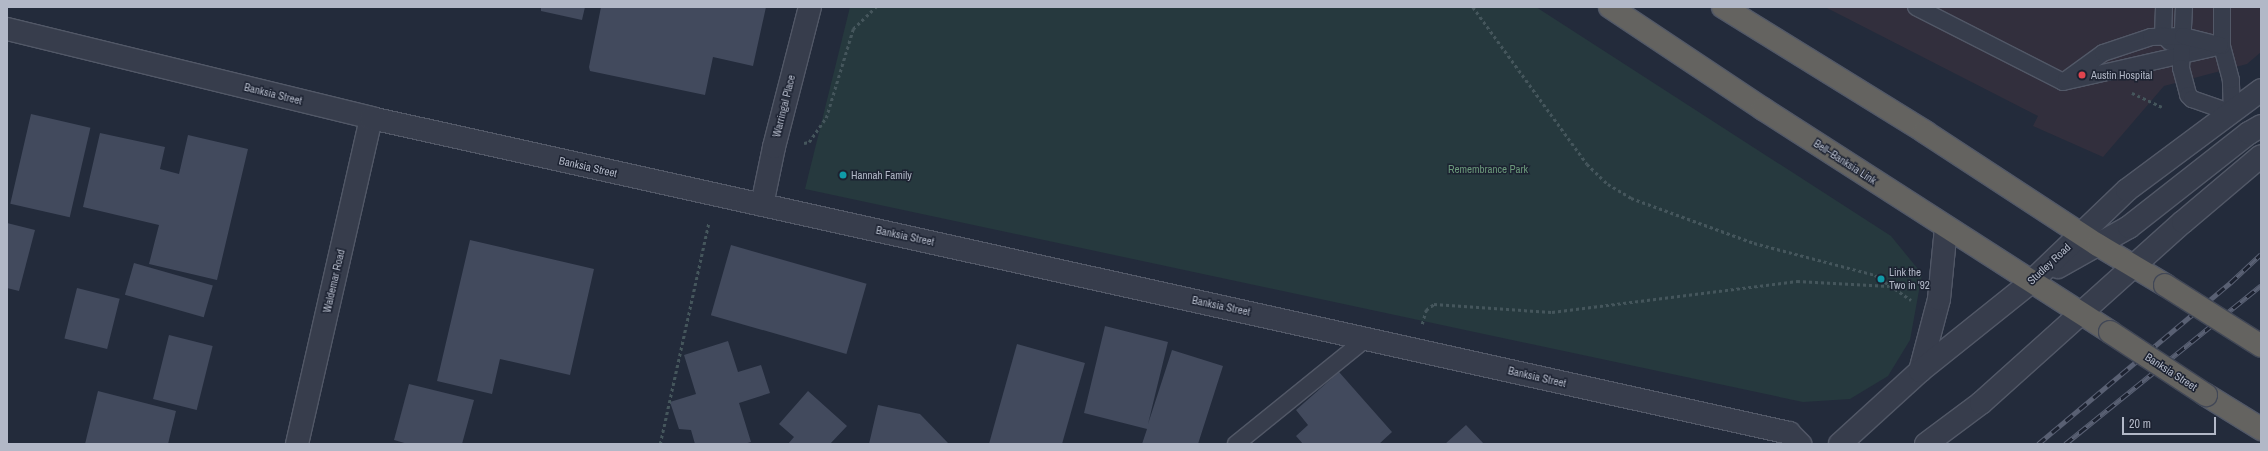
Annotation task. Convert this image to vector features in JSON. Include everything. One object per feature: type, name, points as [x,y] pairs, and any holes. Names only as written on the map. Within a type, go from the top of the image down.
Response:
[{"type":"highway","name":"Bell–Banksia Link","points":[[1610,7],[1946,228],[2081,314]]},
{"type":"highway","points":[[1723,7],[1925,132],[2133,268],[2165,285],[2261,346]]},
{"type":"highway","name":"Banksia Street","points":[[2081,314],[2261,429]]},
{"type":"street","name":"Warringal Place","points":[[762,205],[774,147],[810,7]]},
{"type":"street","name":"Banksia Street","points":[[7,29],[370,118],[1367,338],[1789,433],[1800,444]]},
{"type":"street","name":"Studley Road","points":[[1840,444],[1920,371],[2031,282],[2090,240],[2127,190],[2261,90]]},
{"type":"street","points":[[2090,240],[2128,227],[2257,135],[2232,113]]},
{"type":"street","name":"Waldemar Road","points":[[297,444],[370,118]]},
{"type":"street","points":[[1926,444],[1981,404],[2261,156]]},
{"type":"street","points":[[1920,371],[1938,299],[1946,228]]},
{"type":"lane","points":[[1916,7],[2063,82],[2222,46]]},
{"type":"lane","points":[[2164,7],[2163,35],[2182,55]]},
{"type":"lane","points":[[2184,7],[2182,55],[2183,80],[2192,99],[2232,113],[2231,80],[2222,46],[2222,7]]},
{"type":"lane","points":[[2063,82],[2103,53],[2150,37],[2163,35],[2183,36],[2222,46]]},
{"type":"lane","points":[[1236,444],[1367,338]]},
{"type":"path","points":[[774,147],[809,142],[826,118],[853,29],[876,7]]},
{"type":"path","points":[[1473,7],[1587,164],[1608,184],[1630,198],[1747,240],[1875,275],[1908,300],[1922,302],[1938,299]]},
{"type":"path","points":[[660,444],[715,195]]},
{"type":"path","points":[[1415,349],[1426,310],[1434,304],[1552,312],[1797,281],[1890,286]]},
{"type":"shaded area","name":"Austin Hospital","points":[[1825,7],[2261,7],[2261,52],[2247,64],[2164,86],[2103,157],[2033,126],[2038,116]]},
{"type":"green space","name":"Remembrance Park","points":[[850,7],[1536,7],[1891,236],[1922,274],[1910,340],[1888,376],[1850,399],[1803,402],[805,189]]},
{"type":"building","points":[[541,7],[585,7],[582,20],[541,11]]},
{"type":"building","points":[[601,7],[766,7],[753,66],[713,57],[705,95],[590,71],[589,67]]},
{"type":"building","points":[[31,114],[90,128],[70,217],[10,204]]},
{"type":"building","points":[[100,133],[165,147],[160,169],[179,174],[188,135],[248,149],[217,280],[149,264],[159,225],[83,207]]},
{"type":"building","points":[[7,223],[35,230],[19,291],[7,288]]},
{"type":"building","points":[[470,240],[594,269],[570,375],[500,359],[492,394],[437,381]]},
{"type":"building","points":[[731,245],[867,284],[846,354],[711,315]]},
{"type":"building","points":[[134,263],[213,286],[204,317],[125,295]]},
{"type":"building","points":[[77,288],[120,299],[107,349],[64,338]]},
{"type":"building","points":[[1105,326],[1168,342],[1148,424],[1172,350],[1223,366],[1198,444],[1142,444],[1147,429],[1084,413]]},
{"type":"building","points":[[169,335],[213,346],[197,410],[153,399]]},
{"type":"building","points":[[728,341],[738,372],[761,365],[770,393],[739,403],[751,442],[744,444],[695,444],[691,430],[679,429],[670,402],[696,394],[684,355]]},
{"type":"building","points":[[1017,344],[1085,363],[1062,444],[989,444]]},
{"type":"building","points":[[1339,372],[1392,432],[1379,444],[1303,444],[1296,436],[1308,425],[1296,410]]},
{"type":"building","points":[[409,384],[474,400],[462,444],[408,444],[394,440]]},
{"type":"building","points":[[98,391],[176,411],[168,444],[85,444]]},
{"type":"building","points":[[808,391],[847,426],[830,444],[788,444],[794,437],[779,424]]},
{"type":"building","points":[[878,405],[920,414],[949,444],[869,444]]},
{"type":"building","points":[[1466,425],[1484,444],[1445,444]]},
{"type":"railway","points":[[2038,444],[2230,283],[2261,254]]},
{"type":"railway","points":[[2065,444],[2261,285]]},
{"type":"place","name":"Austin Hospital","points":[[2082,75]]},
{"type":"place","name":"Hannah Family","points":[[843,175]]},
{"type":"place","name":"Link the Two in '92","points":[[1881,279]]}]
